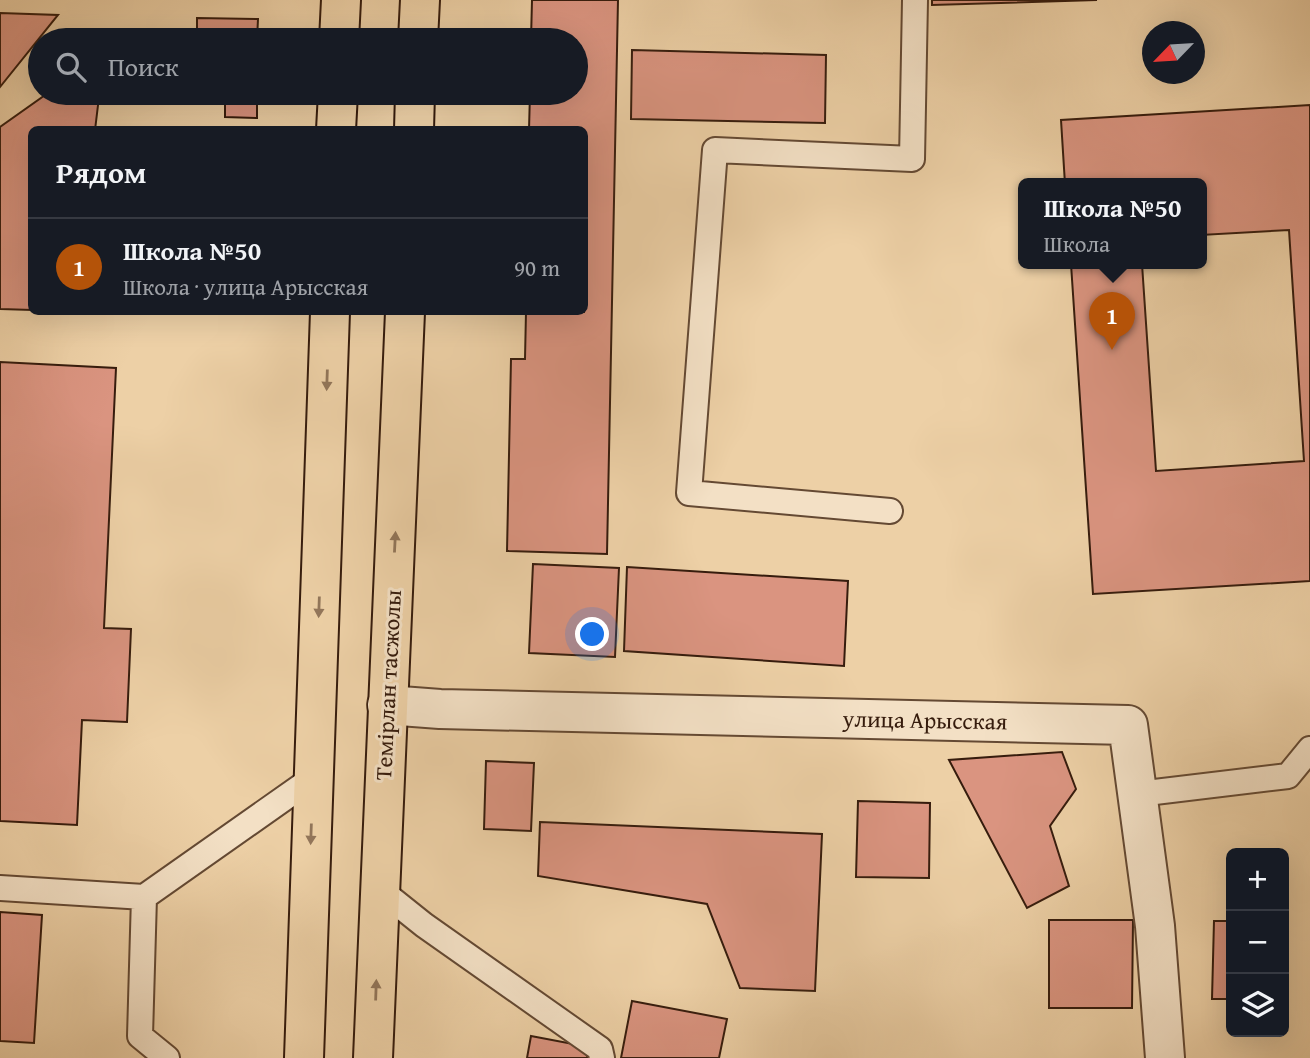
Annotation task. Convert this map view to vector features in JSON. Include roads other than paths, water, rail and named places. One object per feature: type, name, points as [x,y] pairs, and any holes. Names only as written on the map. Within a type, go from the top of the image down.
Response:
[{"type":"main road","points":[[340,28],[341,0]]},
{"type":"main road","points":[[418,28],[419,0]]},
{"type":"main road","points":[[336,126],[337,105]]},
{"type":"main road","points":[[414,126],[415,105]]},
{"type":"main road","points":[[304,1058],[330,315]]},
{"type":"main road","name":"Темірлан тасжолы","points":[[373,1058],[405,315]]},
{"type":"street","name":"улица Арысская","points":[[387,705],[440,709],[1128,725],[1155,926],[1165,1058]]},
{"type":"lane","points":[[890,511],[689,493],[715,150],[912,159],[915,0]]},
{"type":"lane","points":[[1138,794],[1288,776],[1310,749]]},
{"type":"lane","points":[[0,888],[144,897],[313,778]]},
{"type":"lane","points":[[379,889],[424,926],[600,1049],[602,1058]]},
{"type":"lane","points":[[144,897],[140,1036],[167,1058]]},
{"type":"place","name":"Школа №50","points":[[1112,350]]}]
